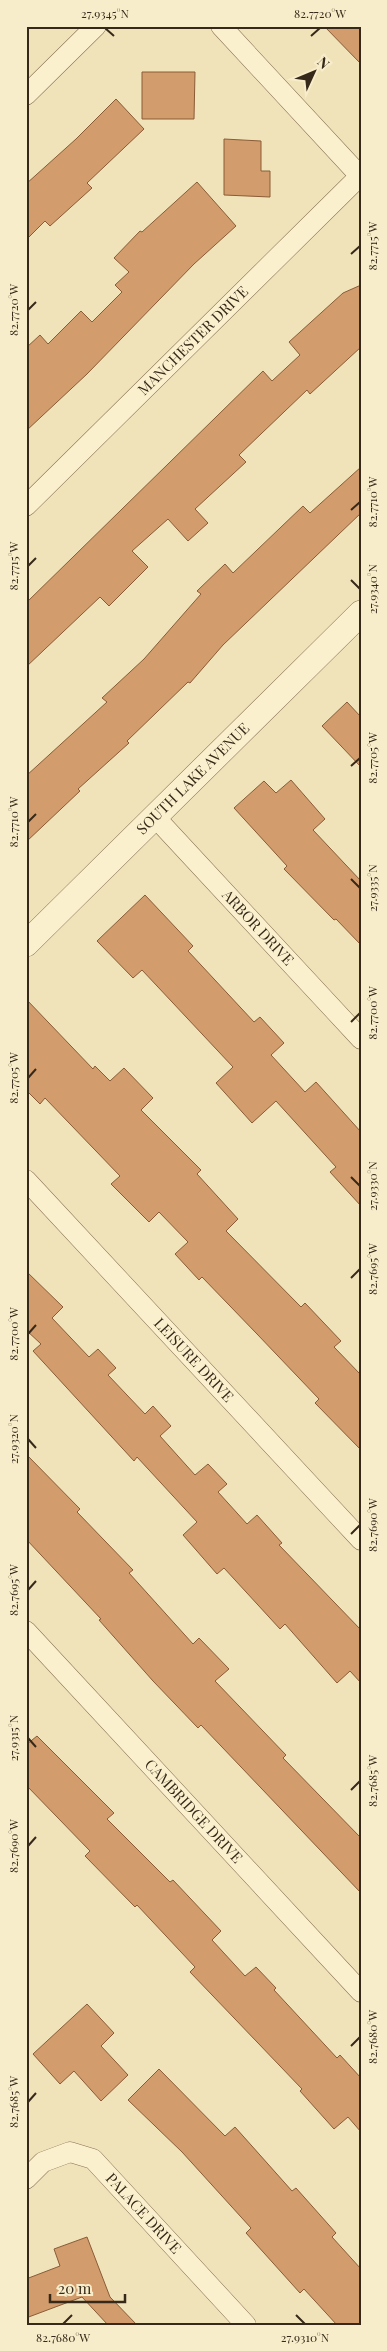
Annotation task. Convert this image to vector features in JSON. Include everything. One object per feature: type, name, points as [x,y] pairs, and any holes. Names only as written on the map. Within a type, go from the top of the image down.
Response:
[{"type":"street","points":[[26,95],[96,26]]},
{"type":"street","points":[[221,26],[360,176]]},
{"type":"street","name":"MANCHESTER DRIVE","points":[[26,506],[360,176]]},
{"type":"street","name":"SOUTH LAKE AVENUE","points":[[26,944],[361,613]]},
{"type":"street","name":"ARBOR DRIVE","points":[[156,817],[361,1039]]},
{"type":"street","name":"LEISURE DRIVE","points":[[26,1180],[361,1540]]},
{"type":"street","name":"CAMBRIDGE DRIVE","points":[[26,1632],[361,1992]]},
{"type":"street","name":"PALACE DRIVE","points":[[26,2179],[43,2162],[70,2152],[93,2159],[246,2325]]},
{"type":"building","points":[[324,26],[361,26],[361,64]]},
{"type":"building","points":[[142,72],[195,72],[194,119],[142,119]]},
{"type":"building","points":[[116,99],[144,129],[87,183],[92,188],[50,226],[45,221],[26,240],[26,184],[76,139]]},
{"type":"building","points":[[224,139],[261,141],[261,171],[270,171],[270,197],[224,195]]},
{"type":"building","points":[[197,182],[236,226],[194,264],[87,374],[26,431],[26,348],[40,335],[48,344],[81,311],[92,322],[122,292],[115,285],[129,272],[114,258],[140,231],[142,232]]},
{"type":"building","points":[[361,285],[361,347],[310,394],[307,390],[239,455],[246,462],[195,509],[208,523],[188,541],[168,519],[132,551],[148,567],[109,606],[100,597],[26,667],[26,603],[263,371],[272,381],[300,355],[289,342],[343,293]]},
{"type":"building","points":[[361,467],[361,513],[223,645],[190,683],[188,682],[127,741],[129,743],[78,789],[80,791],[26,842],[26,776],[107,702],[102,698],[144,659],[201,594],[197,591],[225,564],[233,573],[303,506],[310,513]]},
{"type":"building","points":[[347,702],[361,717],[361,767],[322,726]]},
{"type":"building","points":[[291,780],[325,819],[313,830],[361,881],[361,945],[284,869],[287,866],[234,808],[264,781],[276,793]]},
{"type":"building","points":[[145,895],[193,946],[188,951],[254,1022],[260,1017],[284,1043],[271,1055],[305,1092],[316,1082],[361,1132],[361,1206],[330,1172],[336,1167],[276,1101],[252,1123],[216,1083],[233,1067],[142,970],[133,978],[97,941]]},
{"type":"building","points":[[26,999],[93,1069],[95,1066],[110,1081],[124,1068],[153,1098],[141,1110],[201,1170],[197,1174],[238,1219],[226,1231],[301,1307],[305,1303],[341,1341],[334,1347],[361,1375],[361,1450],[315,1403],[319,1399],[202,1277],[199,1280],[175,1254],[188,1242],[159,1212],[149,1222],[111,1184],[120,1176],[45,1098],[40,1104],[26,1090]]},
{"type":"building","points":[[26,1271],[63,1307],[52,1318],[89,1357],[98,1349],[116,1368],[108,1375],[145,1414],[153,1406],[171,1426],[160,1436],[195,1475],[208,1464],[227,1484],[218,1492],[247,1524],[257,1515],[282,1543],[279,1545],[361,1630],[361,1683],[350,1671],[337,1683],[285,1624],[280,1629],[224,1568],[217,1574],[183,1535],[197,1522],[137,1457],[134,1461],[33,1351],[41,1344],[26,1330]]},
{"type":"building","points":[[26,1454],[80,1509],[77,1512],[133,1570],[129,1573],[193,1644],[199,1638],[229,1669],[215,1681],[286,1755],[283,1758],[361,1838],[361,1893],[201,1725],[198,1728],[153,1681],[99,1620],[101,1619],[26,1539]]},
{"type":"building","points":[[37,1736],[114,1813],[107,1819],[170,1882],[173,1880],[221,1931],[212,1940],[245,1976],[256,1967],[276,1988],[274,1990],[337,2058],[340,2055],[361,2078],[361,2132],[348,2117],[334,2129],[300,2091],[302,2089],[190,1972],[195,1967],[137,1905],[135,1907],[85,1856],[90,1851],[26,1785],[26,1745]]},
{"type":"building","points":[[87,2004],[114,2033],[101,2046],[128,2075],[101,2101],[74,2071],[60,2084],[33,2054]]},
{"type":"building","points":[[159,2069],[225,2136],[235,2127],[292,2191],[296,2188],[336,2233],[332,2237],[361,2269],[361,2325],[337,2325],[304,2289],[300,2293],[246,2233],[251,2228],[182,2152],[128,2100]]},
{"type":"building","points":[[87,2237],[110,2297],[137,2325],[108,2325],[82,2297],[26,2318],[26,2279],[60,2266],[54,2249]]}]
